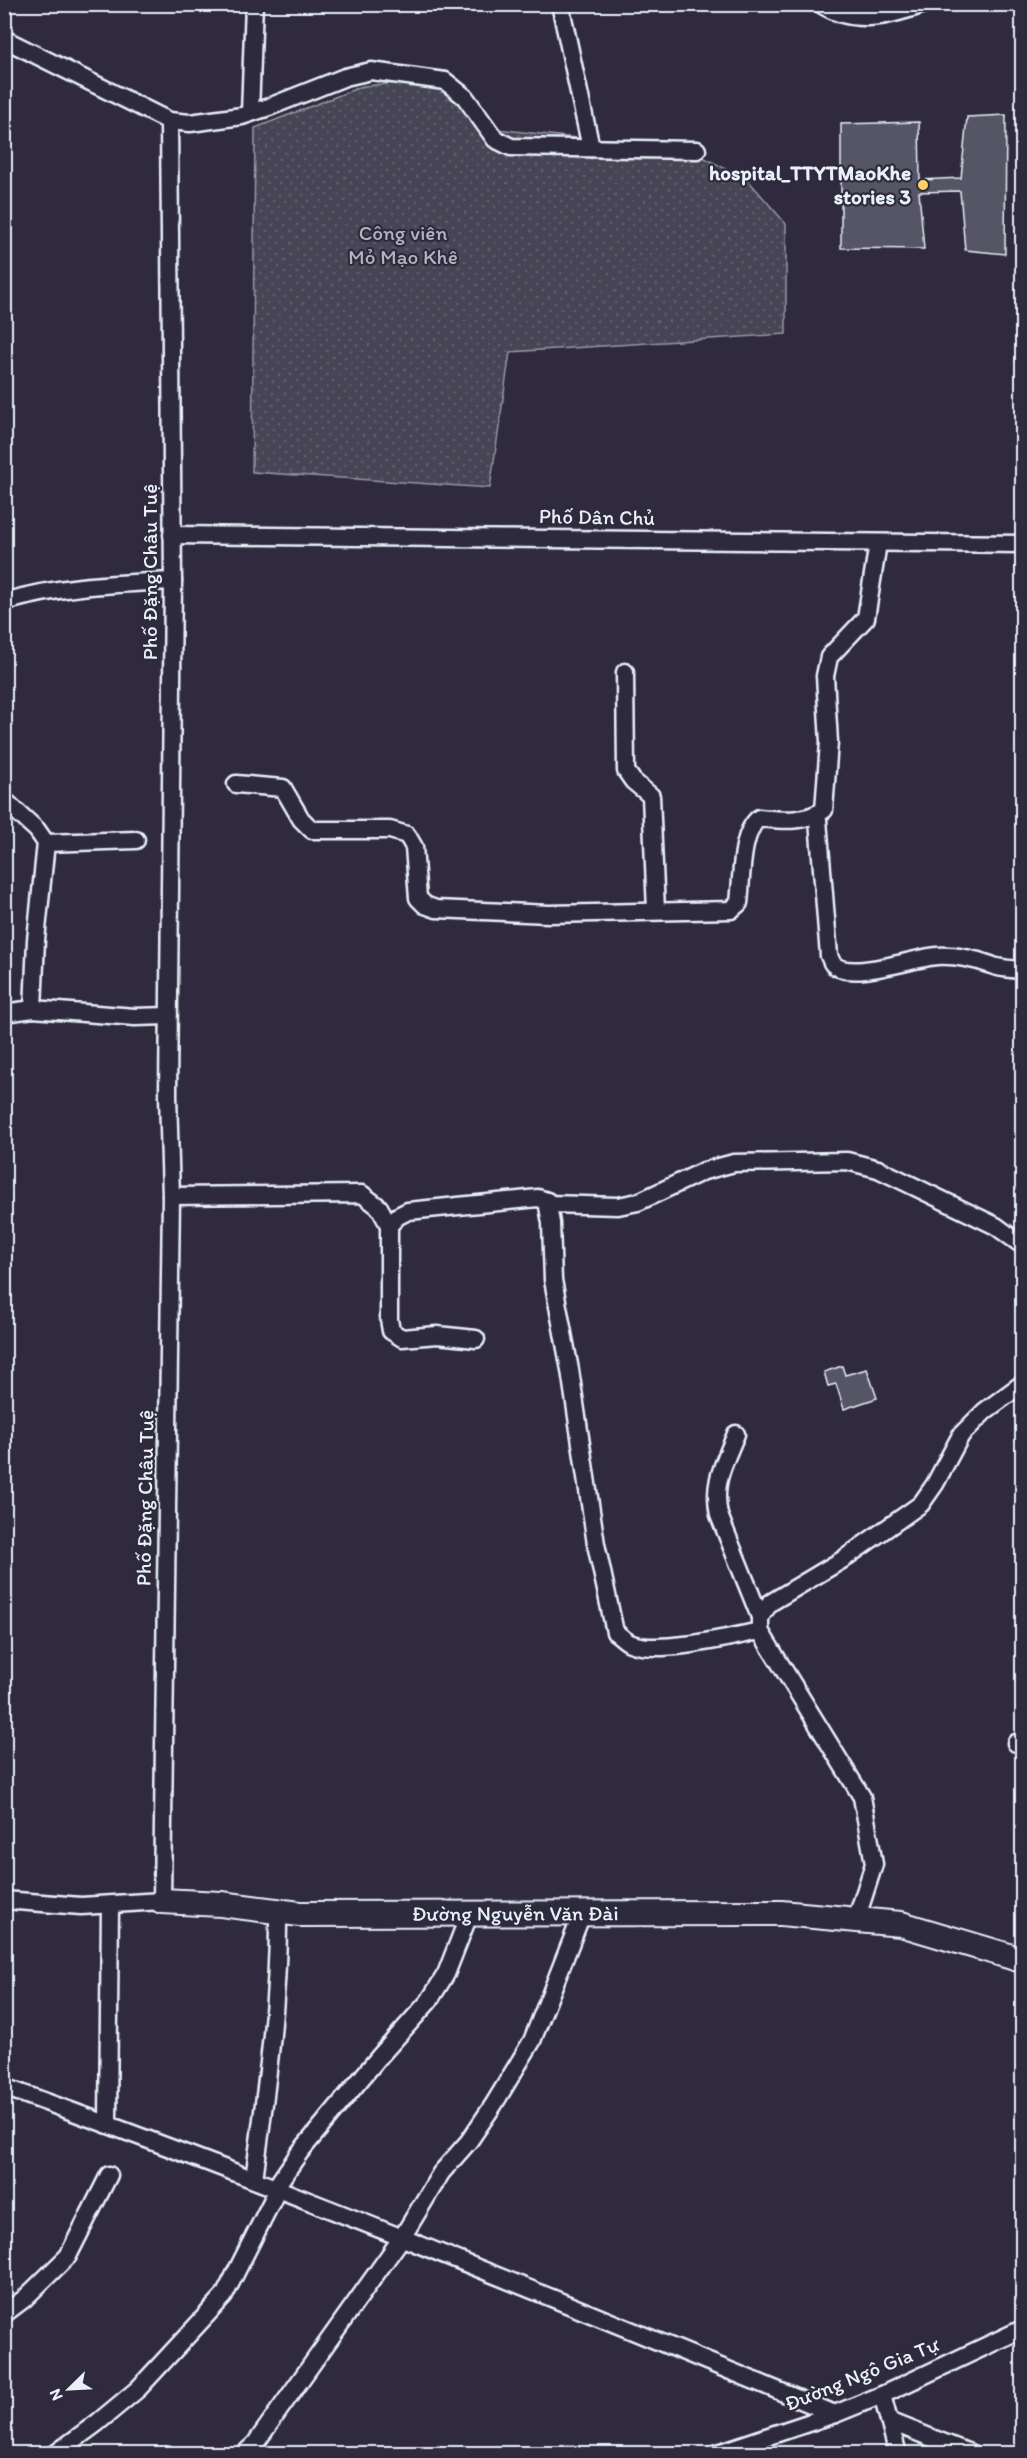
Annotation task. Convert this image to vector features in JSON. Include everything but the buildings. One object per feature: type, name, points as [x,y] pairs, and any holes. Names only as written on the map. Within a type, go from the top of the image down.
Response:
[{"type":"street","points":[[250,113],[254,4]]},
{"type":"street","points":[[560,4],[591,148]]},
{"type":"street","points":[[821,4],[834,13],[866,18],[891,15],[924,4]]},
{"type":"street","points":[[4,39],[169,121],[190,123],[250,113],[345,77],[371,71],[445,81],[465,97],[495,139],[511,147],[697,150]]},
{"type":"street","name":"Phố Đặng Châu Tuệ","points":[[162,1901],[171,1196],[168,1020],[173,581],[169,121]]},
{"type":"street","name":"Phố Dân Chủ","points":[[172,535],[1023,544]]},
{"type":"street","points":[[236,784],[284,788],[302,819],[312,830],[390,830],[407,835],[414,847],[418,898],[425,905],[436,909],[549,914],[730,910],[739,903],[746,839],[752,824],[759,818],[793,821],[815,816],[824,810],[828,782],[829,742],[825,676],[829,657],[866,618],[878,543]]},
{"type":"street","points":[[4,602],[43,591],[85,585],[173,581]]},
{"type":"street","points":[[625,672],[626,771],[633,781],[651,796],[656,911]]},
{"type":"street","points":[[4,800],[37,830],[46,843],[36,940],[33,1009]]},
{"type":"street","points":[[815,816],[818,820],[829,956],[833,964],[841,969],[850,970],[898,966],[936,956],[980,960],[992,966],[1023,970]]},
{"type":"street","points":[[46,843],[136,840]]},
{"type":"street","points":[[4,1012],[33,1009],[168,1020]]},
{"type":"street","points":[[389,1225],[398,1216],[408,1211],[538,1198],[549,1204],[618,1206],[638,1202],[704,1171],[734,1163],[847,1161],[878,1169],[996,1226],[1023,1245]]},
{"type":"street","points":[[171,1196],[362,1194],[379,1207],[389,1225],[391,1330],[402,1338],[437,1335],[476,1339]]},
{"type":"street","points":[[547,1201],[551,1223],[554,1280],[596,1544],[615,1632],[630,1643],[653,1646],[700,1643],[760,1624],[770,1603],[842,1560],[921,1504],[935,1484],[962,1435],[985,1412],[1023,1384]]},
{"type":"street","points":[[736,1434],[716,1487],[719,1515],[760,1624],[862,1797],[874,1864],[856,1920]]},
{"type":"street","name":"Đường Nguyễn Văn Đài","points":[[4,1900],[81,1906],[162,1901],[222,1904],[300,1914],[781,1913],[901,1924],[1023,1960]]},
{"type":"street","points":[[108,2124],[110,1905]]},
{"type":"street","points":[[254,2179],[279,1970],[278,1911]]},
{"type":"street","points":[[244,2454],[255,2444],[403,2236],[441,2173],[469,2141],[494,2104],[532,2041],[582,1914]]},
{"type":"street","points":[[55,2454],[138,2389],[224,2296],[277,2188],[300,2152],[379,2056],[429,2001],[446,1974],[469,1915]]},
{"type":"street","points":[[4,2087],[403,2236],[835,2414]]},
{"type":"street","points":[[4,2314],[24,2299],[68,2256],[109,2175]]},
{"type":"street","name":"Đường Ngô Gia Tự","points":[[716,2454],[835,2414],[882,2395],[1023,2329]]},
{"type":"street","points":[[882,2395],[898,2454]]},
{"type":"street","points":[[889,2421],[972,2454]]},
{"type":"green space","name":"Công viên Mỏ Mạo Khê","points":[[447,79],[497,129],[691,151],[748,180],[786,224],[786,334],[510,352],[490,488],[252,472],[255,128],[363,86]]},
{"type":"place","name":"hospital_TTYTMaoKhe stories 3","points":[[923,185]]}]
